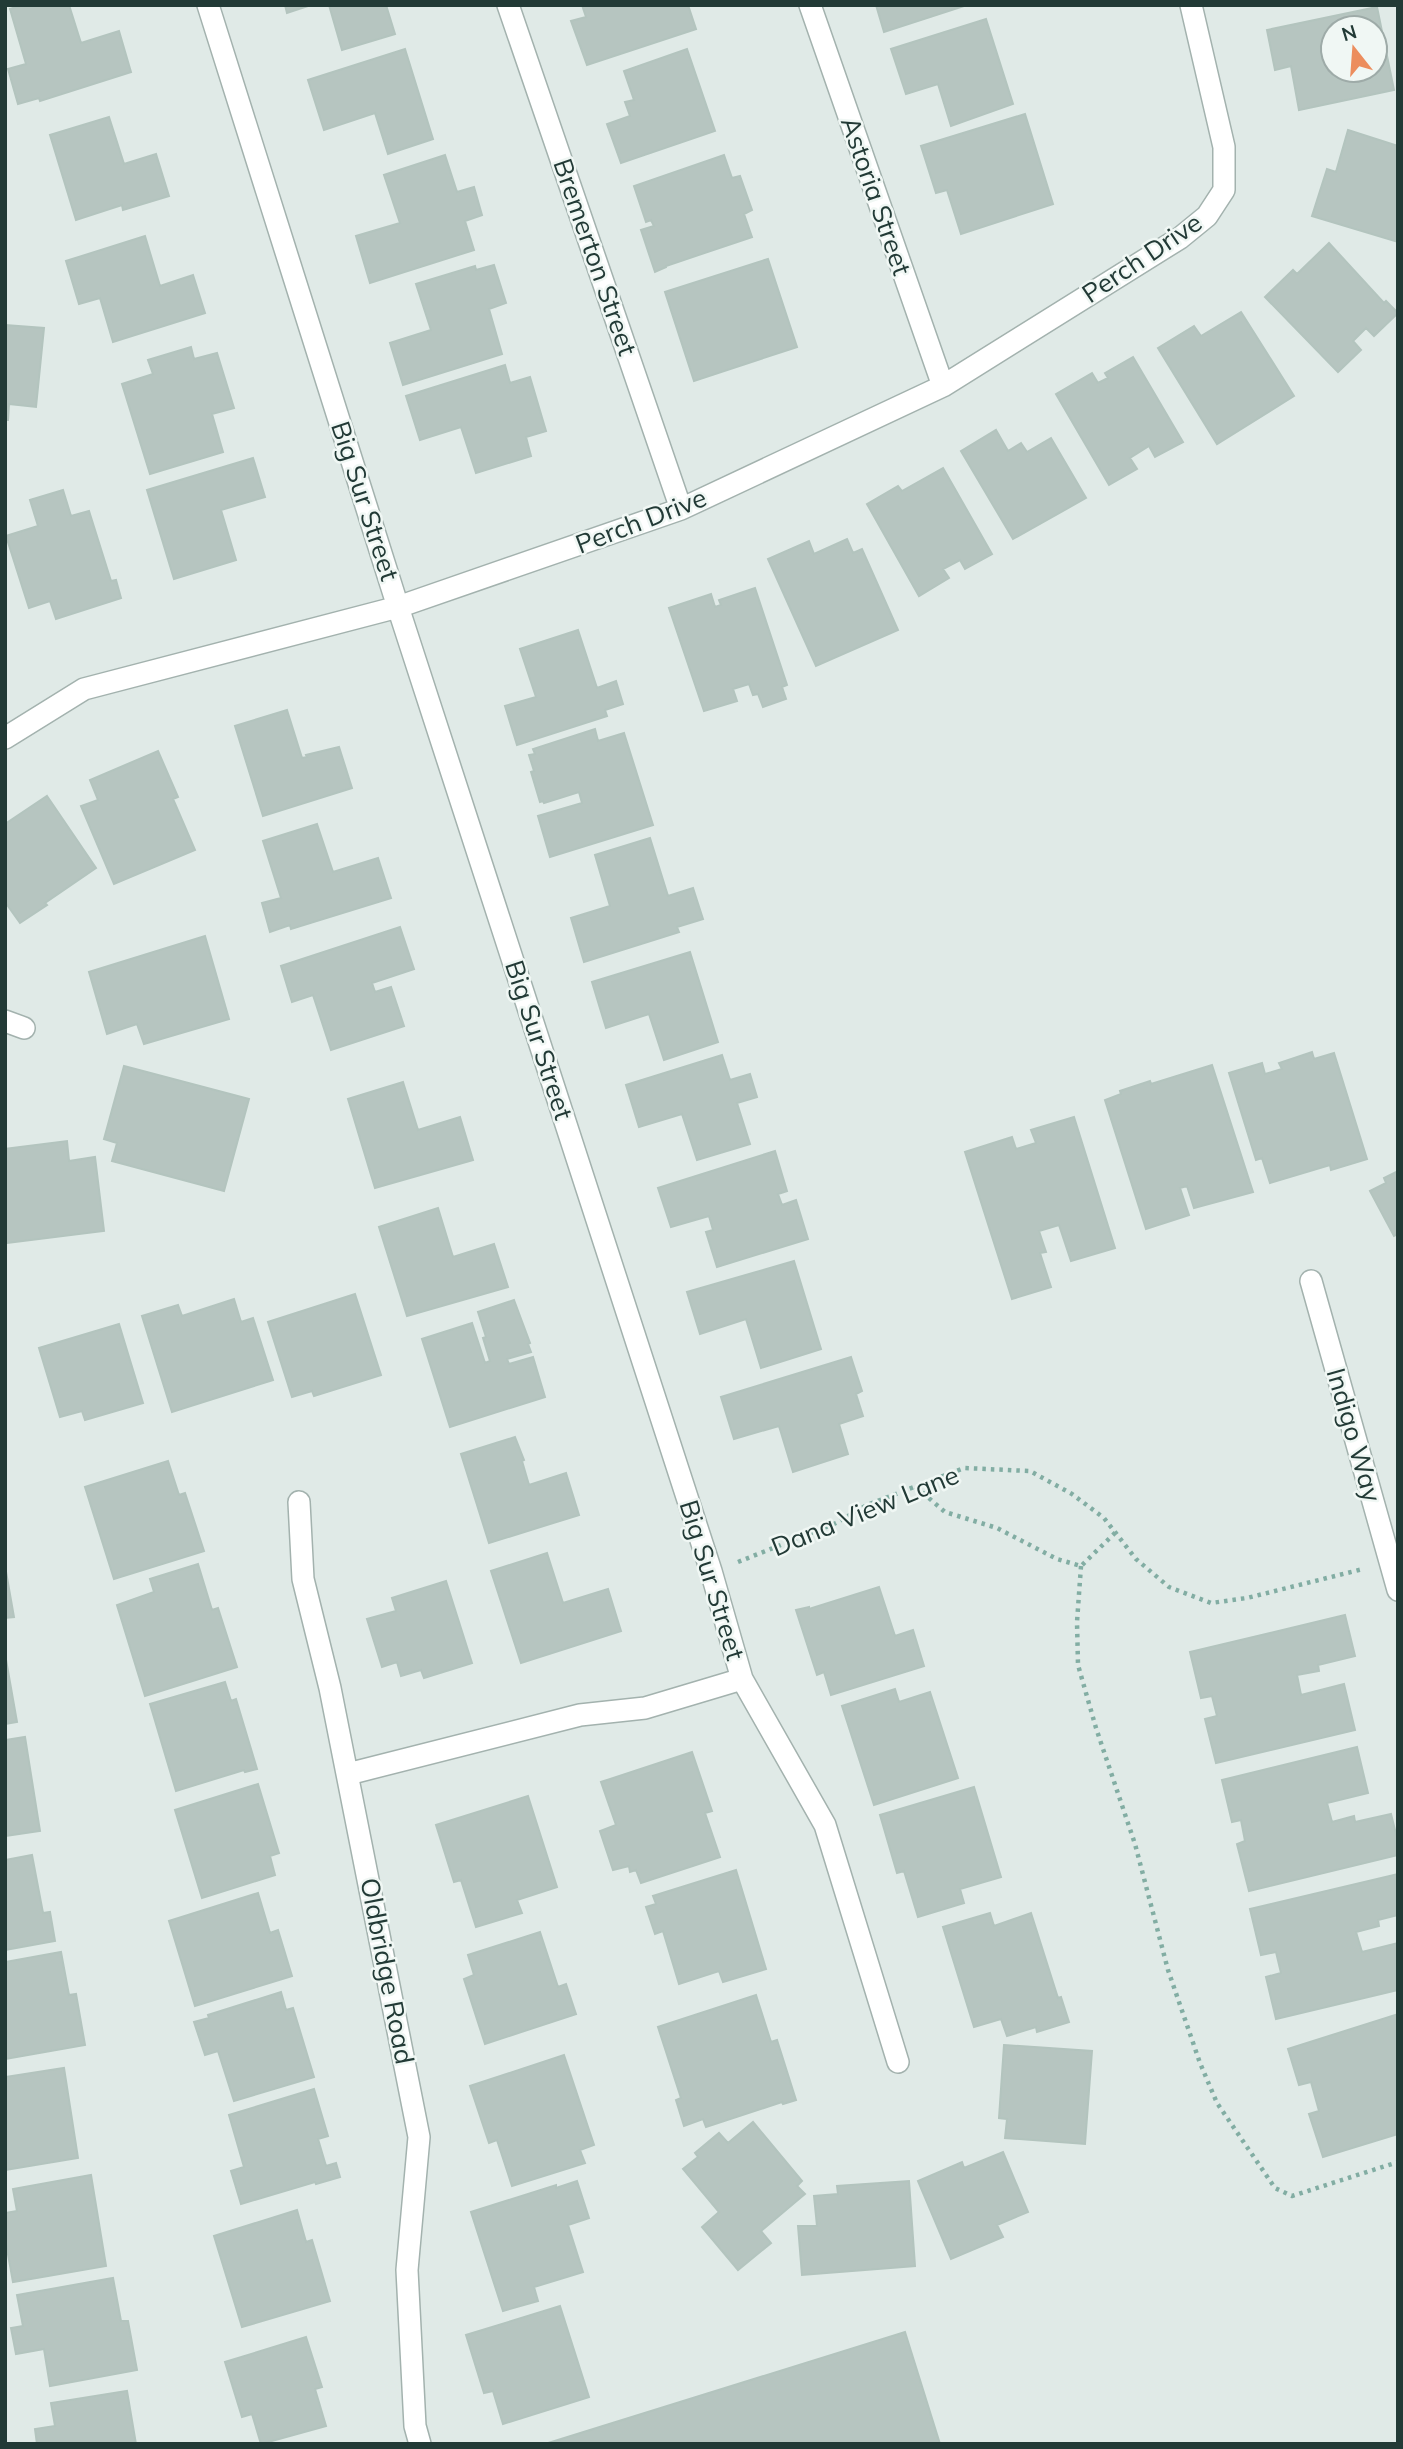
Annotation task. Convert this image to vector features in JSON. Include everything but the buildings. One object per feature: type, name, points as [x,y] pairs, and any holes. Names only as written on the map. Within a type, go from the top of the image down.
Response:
[{"type":"street","name":"Big Sur Street","points":[[208,5],[398,607],[710,1571],[742,1679],[825,1825],[898,2063]]},
{"type":"street","name":"Bremerton Street","points":[[508,5],[681,509]]},
{"type":"street","name":"Astoria Street","points":[[810,5],[943,386]]},
{"type":"street","name":"Perch Drive","points":[[5,738],[84,689],[398,607],[681,509],[943,386],[1180,238],[1207,216],[1224,190],[1224,147],[1191,5]]},
{"type":"street","name":"Indigo Way","points":[[1311,1281],[1398,1590]]},
{"type":"street","name":"Oldbridge Road","points":[[299,1502],[303,1579],[348,1774],[419,2137],[407,2270],[415,2426],[420,2444]]},
{"type":"street","points":[[348,1774],[580,1715],[645,1708],[742,1679]]},
{"type":"path","name":"Dana View Lane","points":[[710,1571],[754,1557],[836,1523],[867,1505],[964,1468],[1030,1471],[1072,1494],[1104,1518],[1136,1559],[1169,1587],[1211,1603],[1247,1598],[1390,1562]]},
{"type":"path","points":[[915,1486],[945,1512],[997,1528],[1057,1559],[1081,1566]]},
{"type":"path","points":[[1116,1532],[1081,1566],[1077,1622],[1078,1665],[1135,1844],[1168,1970],[1200,2063],[1217,2103],[1275,2188],[1292,2196],[1398,2162]]}]
